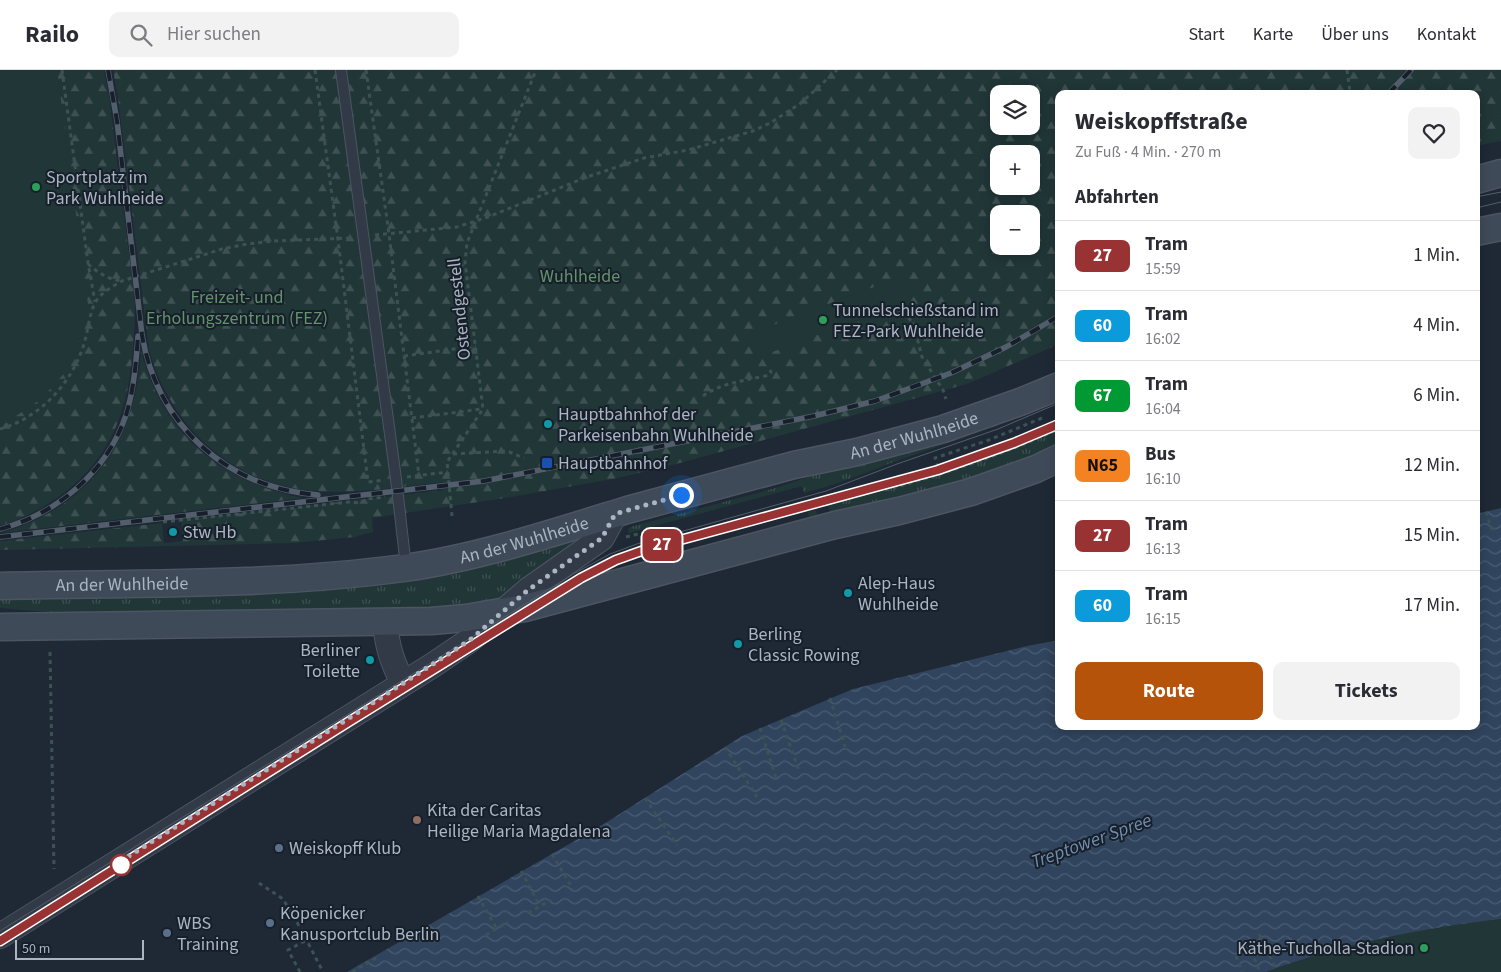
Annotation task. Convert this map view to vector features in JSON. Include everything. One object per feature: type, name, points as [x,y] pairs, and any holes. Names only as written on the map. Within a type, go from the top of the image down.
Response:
[{"type":"main road","points":[[1480,179],[1501,173]]},
{"type":"main road","points":[[1480,231],[1501,227]]},
{"type":"main road","name":"An der Wuhlheide","points":[[0,586],[262,581],[406,568],[467,556],[601,520],[618,526],[794,465],[857,452],[943,429],[1055,388]]},
{"type":"main road","points":[[0,628],[431,621],[502,612],[525,608],[834,525],[899,511],[971,492],[1036,470],[1055,460]]},
{"type":"street","points":[[0,936],[470,640],[528,590],[618,526]]},
{"type":"street","points":[[386,622],[387,642],[393,663],[403,683]]},
{"type":"lane","points":[[342,70],[406,568]]},
{"type":"path","points":[[0,428],[22,421],[50,400],[62,387],[75,367],[84,346],[96,302],[88,263],[62,70]]},
{"type":"path","points":[[315,70],[368,482],[448,472]]},
{"type":"path","points":[[366,70],[389,234],[419,476]]},
{"type":"path","name":"Ostendgestell","points":[[483,409],[465,262],[467,243],[536,70]]},
{"type":"path","points":[[389,234],[457,227],[587,177],[644,158],[688,150],[753,131],[802,103],[837,70]]},
{"type":"path","points":[[1348,70],[1350,90]]},
{"type":"path","points":[[96,302],[110,288],[122,281],[222,249],[274,241],[338,240],[364,237]]},
{"type":"path","points":[[88,263],[94,269],[114,280],[122,281]]},
{"type":"path","points":[[902,303],[905,312],[914,326],[922,357],[943,390],[946,399]]},
{"type":"path","points":[[404,356],[476,346]]},
{"type":"path","points":[[703,396],[733,381],[769,375],[770,370]]},
{"type":"path","points":[[412,418],[483,409]]},
{"type":"path","points":[[452,516],[447,462],[483,409]]},
{"type":"path","points":[[940,475],[935,458],[989,440],[1048,415]]},
{"type":"path","points":[[884,491],[940,475],[1016,448],[1055,431]]},
{"type":"path","points":[[452,454],[507,451],[524,458]]},
{"type":"path","points":[[163,522],[350,502],[361,503],[367,499],[398,496]]},
{"type":"path","points":[[1486,512],[1492,530]]},
{"type":"path","points":[[618,526],[646,532],[647,535]]},
{"type":"path","points":[[50,652],[54,869]]},
{"type":"path","points":[[830,698],[845,747]]},
{"type":"path","points":[[781,720],[799,771]]},
{"type":"path","points":[[760,728],[776,778]]},
{"type":"path","points":[[726,747],[757,797]]},
{"type":"path","points":[[645,798],[677,845]]},
{"type":"path","points":[[552,854],[573,889]]},
{"type":"path","points":[[521,871],[540,906]]},
{"type":"path","points":[[260,883],[283,899],[323,972]]},
{"type":"path","points":[[478,896],[497,929]]},
{"type":"path","points":[[528,913],[551,900]]},
{"type":"path","points":[[486,935],[508,922]]},
{"type":"path","points":[[1260,934],[1276,968]]},
{"type":"path","points":[[300,972],[288,950],[307,940]]},
{"type":"path","points":[[1251,951],[1260,972]]},
{"type":"path","points":[[1236,956],[1242,972]]},
{"type":"path","points":[[352,972],[378,957]]},
{"type":"green space","points":[[0,70],[104,70],[110,102],[133,279],[135,324],[127,391],[115,430],[105,448],[79,481],[61,495],[32,513],[0,525]]},
{"type":"green space","name":"Sportplatz im Park Wuhlheide","points":[[0,70],[57,70],[88,305],[81,335],[68,369],[42,398],[6,423],[0,424]]},
{"type":"green space","name":"Freizeit- und Erholungszentrum (FEZ)","points":[[113,70],[337,70],[393,488],[349,492],[305,490],[277,484],[251,474],[227,461],[206,444],[187,424],[171,402],[149,350]]},
{"type":"green space","name":"Wuhlheide","points":[[345,70],[1501,70],[1501,141],[1480,145],[1480,90],[1055,90],[1055,346],[967,384],[680,463],[618,478],[511,497],[372,518],[373,532],[354,537],[294,543],[0,550],[0,541],[162,523],[164,543],[183,541],[181,520],[444,490],[443,482],[400,487]]},
{"type":"green space","name":"Tunnelschießstand im FEZ-Park Wuhlheide","points":[[903,276],[912,299],[767,354],[770,363],[766,364],[763,355],[756,358],[747,335]]},
{"type":"green space","points":[[141,351],[163,406],[180,429],[199,449],[221,466],[246,480],[303,498],[1,533],[32,521],[60,506],[83,488],[102,466],[118,442],[130,414],[137,384]]},
{"type":"green space","points":[[1047,400],[1049,405],[1014,420],[830,485],[804,493],[802,486],[629,533],[628,529],[630,527],[772,489]]},
{"type":"green space","points":[[1055,430],[1055,449],[1001,474],[832,517],[828,505],[930,477],[1015,448]]},
{"type":"green space","points":[[816,510],[819,520],[646,564],[646,561],[809,517],[808,512]]},
{"type":"green space","points":[[581,537],[584,539],[493,603],[449,610],[94,616],[0,608],[0,594],[76,593]]},
{"type":"green space","name":"Käthe-Tucholla-Stadion","points":[[1501,919],[1501,972],[1266,972],[1324,953],[1382,938],[1441,927]]},
{"type":"water","name":"Treptower Spree","points":[[1501,508],[1501,919],[1382,938],[1323,953],[1266,972],[347,972],[604,824],[742,736],[853,689],[1027,646],[1055,641],[1055,730],[1480,730],[1480,513]]},
{"type":"tram line","points":[[1480,196],[1501,192]]},
{"type":"tram line","points":[[1480,207],[1501,202]]},
{"type":"tram line","points":[[0,931],[575,573],[610,554],[637,544],[826,491],[998,429],[1055,405]]},
{"type":"tram line","points":[[499,629],[581,578],[616,560],[647,549],[938,470],[1027,438],[1055,426]]},
{"type":"tram line","name":"27","points":[[0,941],[581,578],[616,560],[647,549],[914,477],[988,453],[1055,426]]},
{"type":"tram line","points":[[0,941],[246,786]]},
{"type":"railway","points":[[108,70],[117,121],[142,335],[150,367],[163,397],[180,423],[202,446],[226,465],[254,480],[285,490],[318,495]]},
{"type":"railway","points":[[1392,90],[1411,70]]},
{"type":"railway","points":[[0,537],[484,481],[814,416],[875,401],[951,373],[1006,347],[1055,318]]},
{"type":"railway","points":[[0,529],[41,513],[60,501],[77,488],[106,455],[117,436],[129,405],[138,336]]},
{"type":"place","name":"Sportplatz im Park Wuhlheide","points":[[36,187]]},
{"type":"place","name":"Tunnelschießstand im FEZ-Park Wuhlheide","points":[[823,320]]},
{"type":"place","name":"Hauptbahnhof der Parkeisenbahn Wuhlheide","points":[[548,424]]},
{"type":"place","name":"Hauptbahnhof","points":[[547,463]]},
{"type":"place","name":"Stw Hb","points":[[173,532]]},
{"type":"place","name":"Alep-Haus Wuhlheide","points":[[848,593]]},
{"type":"place","name":"Berling Classic Rowing","points":[[738,644]]},
{"type":"place","name":"Berliner Toilette","points":[[370,660]]},
{"type":"place","name":"Kita der Caritas Heilige Maria Magdalena","points":[[417,820]]},
{"type":"place","name":"Weiskopff Klub","points":[[279,848]]},
{"type":"place","name":"Köpenicker Kanusportclub Berlin","points":[[270,923]]},
{"type":"place","name":"WBS Training","points":[[167,933]]},
{"type":"place","name":"Käthe-Tucholla-Stadion","points":[[1424,948]]},
{"type":"route","points":[[121,865],[113,866],[470,640],[528,590],[602,538],[615,514],[681,495]]}]
